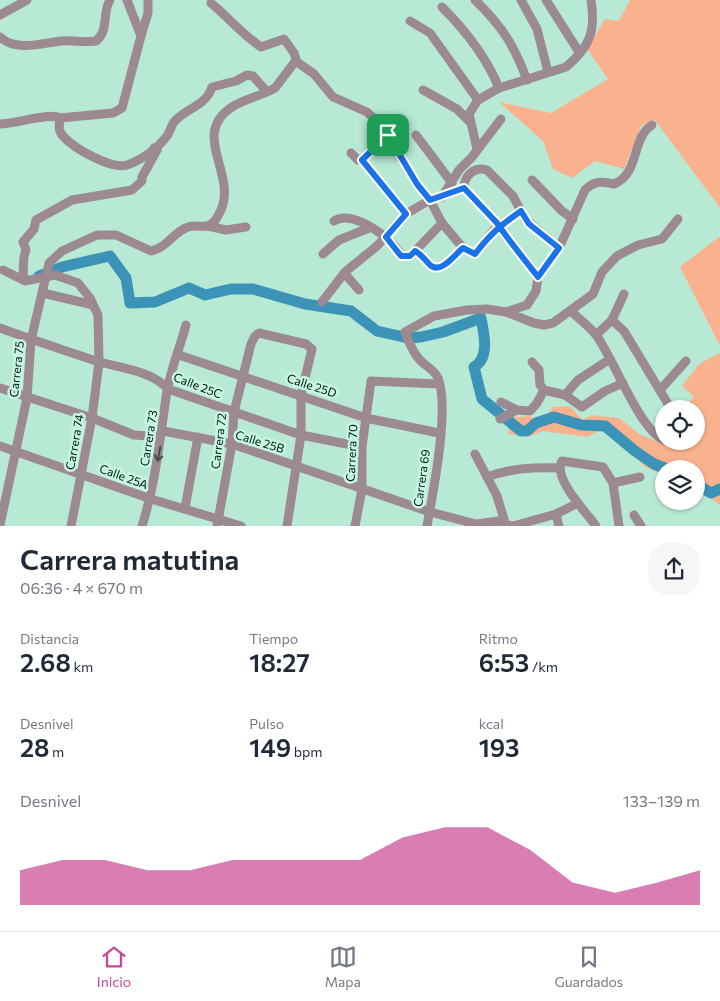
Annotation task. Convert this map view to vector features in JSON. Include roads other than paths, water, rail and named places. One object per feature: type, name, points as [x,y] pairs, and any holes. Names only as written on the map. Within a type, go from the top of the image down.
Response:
[{"type":"street","points":[[0,15],[27,0]]},
{"type":"street","points":[[0,37],[9,43],[22,45],[63,41],[88,43],[96,41],[104,30],[105,13],[110,0]]},
{"type":"street","points":[[127,0],[141,36]]},
{"type":"street","points":[[0,124],[22,122],[50,116],[60,118],[113,113],[122,108],[148,14],[148,0]]},
{"type":"street","points":[[475,0],[496,19],[507,34],[527,80]]},
{"type":"street","points":[[521,0],[537,28],[548,72]]},
{"type":"street","points":[[546,0],[579,52]]},
{"type":"street","points":[[469,121],[472,108],[478,100],[499,88],[566,67],[575,60],[579,52],[589,42],[594,19],[591,0]]},
{"type":"street","points":[[211,3],[234,21],[240,32],[261,48],[284,39],[294,53],[297,62],[314,74],[334,97],[367,112],[388,135],[417,184],[430,200],[442,223],[463,248],[475,254],[493,231],[521,211]]},
{"type":"street","points":[[442,7],[464,28],[479,49],[499,88]]},
{"type":"street","points":[[410,21],[430,33],[478,100]]},
{"type":"street","points":[[208,226],[217,220],[226,196],[226,184],[212,143],[214,131],[231,107],[275,88],[294,63],[297,62]]},
{"type":"street","points":[[60,118],[58,127],[62,135],[72,144],[110,165],[125,166],[140,160],[154,148],[167,135],[173,123],[209,96],[212,87],[236,81],[246,75],[253,76],[267,92]]},
{"type":"street","points":[[423,90],[456,108],[469,121],[478,149]]},
{"type":"street","points":[[442,197],[459,170],[501,119]]},
{"type":"street","points":[[506,312],[527,304],[536,291],[538,277],[559,248],[585,190],[592,183],[604,182],[614,184],[628,175],[645,130],[652,124]]},
{"type":"street","points":[[362,160],[388,135]]},
{"type":"street","points":[[416,135],[452,183]]},
{"type":"street","points":[[24,274],[23,256],[26,250],[23,242],[34,229],[36,220],[72,200],[125,192],[138,186],[157,150],[154,148]]},
{"type":"street","points":[[350,153],[358,160],[362,160],[406,214]]},
{"type":"street","points":[[538,277],[499,226],[464,188],[464,182],[469,174],[485,169],[510,193],[529,224],[559,248]]},
{"type":"street","points":[[532,180],[562,211],[573,219]]},
{"type":"street","points":[[322,302],[345,274],[386,237],[406,214],[430,200],[464,188]]},
{"type":"street","points":[[334,221],[346,218],[369,228],[386,237],[401,256],[410,256],[442,223]]},
{"type":"street","points":[[439,384],[436,374],[411,348],[405,332],[434,316],[467,310],[487,309],[506,312],[544,325],[553,323],[595,292],[602,272],[617,256],[638,245],[662,239],[678,218]]},
{"type":"street","points":[[46,276],[49,263],[62,252],[97,235],[116,235],[150,251],[166,245],[176,233],[188,227],[208,226],[226,230],[246,227]]},
{"type":"street","points":[[323,254],[339,240],[369,228]]},
{"type":"street","points":[[415,251],[433,268],[438,268],[447,263],[463,248]]},
{"type":"street","points":[[3,270],[24,274],[55,276],[78,283],[93,305]]},
{"type":"street","points":[[345,274],[359,290]]},
{"type":"street","name":"Carrera 75","points":[[0,525],[27,398],[31,340],[46,276]]},
{"type":"street","points":[[43,294],[93,305]]},
{"type":"street","points":[[596,335],[612,320],[624,294]]},
{"type":"street","name":"Carrera 74","points":[[71,526],[92,418],[99,362],[98,315],[93,305]]},
{"type":"street","points":[[571,311],[596,335],[645,420],[655,433]]},
{"type":"street","points":[[612,320],[624,331],[665,400]]},
{"type":"street","name":"Carrera 73","points":[[142,526],[151,499],[168,389],[186,325]]},
{"type":"street","name":"Calle 25C","points":[[0,328],[99,362],[148,375],[160,380],[168,389],[301,435],[362,447]]},
{"type":"street","name":"Carrera 72","points":[[218,522],[232,444],[234,412],[252,344],[257,334],[306,344],[311,347],[312,352],[301,395]]},
{"type":"street","name":"Calle 25D","points":[[179,355],[366,418],[439,433]]},
{"type":"street","points":[[565,395],[578,380],[610,359]]},
{"type":"street","points":[[660,390],[686,361]]},
{"type":"street","points":[[532,362],[539,370],[540,385],[544,390],[565,395],[584,407],[605,391],[623,383]]},
{"type":"street","name":"Carrera 70","points":[[355,526],[362,489],[362,447],[371,381],[439,384]]},
{"type":"street","name":"Carrera 69","points":[[427,526],[437,473],[442,410],[439,384]]},
{"type":"street","name":"Calle 25B","points":[[0,388],[92,418],[134,435],[150,436],[163,431],[232,444],[430,512],[476,524],[502,522],[506,526],[512,526],[556,514],[578,503]]},
{"type":"street","points":[[500,402],[508,414],[530,411],[537,404],[544,390]]},
{"type":"street","points":[[287,526],[301,435],[301,395]]},
{"type":"street","points":[[184,508],[198,438]]},
{"type":"street","name":"Calle 25A","points":[[0,446],[16,450],[151,499],[184,508],[218,522],[241,526]]},
{"type":"street","points":[[475,454],[497,496],[506,526]]},
{"type":"street","points":[[487,477],[506,470],[561,464],[598,465],[607,472],[613,483],[619,526]]},
{"type":"street","points":[[561,464],[562,478],[596,526]]},
{"type":"street","points":[[613,483],[640,476]]},
{"type":"street","points":[[556,514],[559,526]]},
{"type":"street","points":[[634,515],[640,526]]},
{"type":"street","points":[[0,525],[4,526]]},
{"type":"waterway","points":[[39,276],[62,267],[110,256],[126,278],[130,303],[155,302],[189,288],[205,295],[231,289],[253,289],[305,304],[351,311],[377,331],[408,338],[443,332],[481,318],[485,345],[482,358],[474,367],[482,399],[521,431],[527,431],[536,423],[554,417],[581,425],[605,426],[635,451],[655,464]]},
{"type":"waterway","points":[[705,489],[711,493],[720,489]]}]
